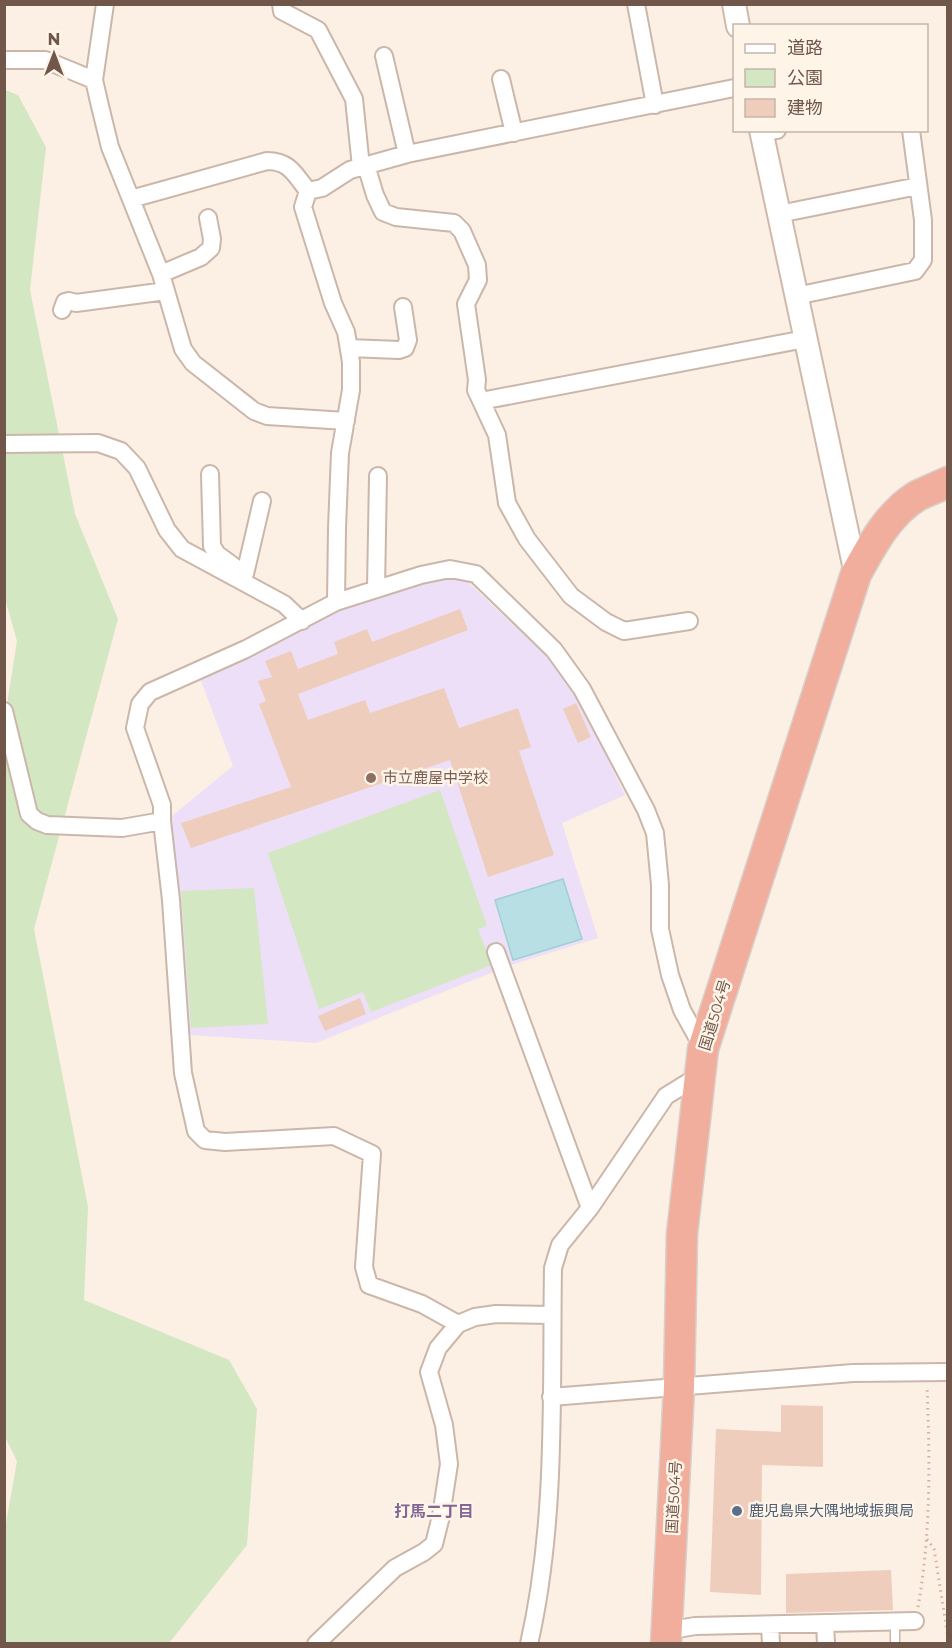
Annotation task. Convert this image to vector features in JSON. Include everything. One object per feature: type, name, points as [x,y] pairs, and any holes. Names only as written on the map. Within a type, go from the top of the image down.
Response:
[{"type":"highway","name":"国道504号","points":[[666,1637],[679,1387],[682,1234],[702,1062],[856,574],[878,534],[892,518],[916,497],[948,482]]},
{"type":"street","points":[[105,4],[94,80],[110,147],[161,274],[183,349],[193,363],[254,411],[267,416],[346,421]]},
{"type":"street","points":[[636,4],[655,105]]},
{"type":"street","points":[[734,4],[738,24]]},
{"type":"street","points":[[277,7],[318,30],[354,99],[364,166],[383,212],[396,217],[454,223],[462,231],[477,265],[478,280],[466,304],[477,380],[476,390],[497,435],[507,503],[527,539],[571,596],[606,622],[624,631],[689,621]]},
{"type":"street","points":[[384,56],[407,154]]},
{"type":"street","points":[[4,60],[45,60],[94,80]]},
{"type":"street","points":[[501,79],[514,133]]},
{"type":"street","points":[[308,191],[322,188],[350,170],[407,154],[733,88]]},
{"type":"street","points":[[766,132],[779,214],[856,574]]},
{"type":"street","points":[[796,296],[915,271],[923,260],[923,220],[911,132]]},
{"type":"street","points":[[131,200],[267,161],[279,161],[289,167],[308,191]]},
{"type":"street","points":[[779,214],[918,186]]},
{"type":"street","points":[[308,191],[303,207],[333,303],[346,332],[351,362],[351,390],[340,464],[336,602]]},
{"type":"street","points":[[161,274],[201,258],[211,248],[212,239],[208,218]]},
{"type":"street","points":[[62,310],[65,302],[69,301],[76,303],[166,291]]},
{"type":"street","points":[[349,348],[399,350],[405,348],[408,340],[403,307]]},
{"type":"street","points":[[481,402],[805,339]]},
{"type":"street","points":[[4,444],[98,443],[121,451],[137,468],[167,530],[182,549],[246,579]]},
{"type":"street","points":[[210,474],[212,546],[217,554],[246,579],[284,604],[302,621]]},
{"type":"street","points":[[376,589],[378,476]]},
{"type":"street","points":[[246,579],[262,501]]},
{"type":"street","points":[[458,1324],[422,1304],[369,1285],[364,1268],[372,1154],[334,1136],[225,1142],[205,1140],[196,1131],[183,1072],[162,805],[135,728],[140,704],[150,692],[246,649],[336,602],[421,575],[450,569],[476,574],[547,643],[566,666],[603,726],[646,810],[656,833],[660,929],[670,975],[702,1062],[666,1096],[590,1208],[560,1245],[553,1268],[549,1498],[536,1614],[529,1644]]},
{"type":"street","points":[[4,711],[29,814],[37,821],[46,825],[122,828],[162,821]]},
{"type":"street","points":[[496,952],[590,1208]]},
{"type":"street","points":[[316,1644],[395,1568],[434,1544],[449,1464],[444,1425],[429,1372],[438,1348],[458,1324],[475,1317],[496,1314],[552,1315]]},
{"type":"street","points":[[551,1397],[853,1373],[936,1372]]},
{"type":"street","points":[[666,1637],[695,1626],[915,1621]]},
{"type":"street","points":[[825,1623],[826,1644]]},
{"type":"street","points":[[770,1624],[771,1644]]},
{"type":"lane","points":[[895,1622],[896,1644]]},
{"type":"path","points":[[915,1621],[924,1575],[936,1372]]},
{"type":"path","points":[[926,1538],[934,1549],[948,1637]]},
{"type":"shaded area","points":[[432,578],[464,578],[549,659],[574,688],[625,795],[562,823],[598,938],[508,966],[316,1043],[190,1035],[167,820],[233,766],[200,678],[342,608]]},
{"type":"green space","points":[[5,90],[18,95],[46,147],[30,290],[75,514],[118,619],[34,929],[88,1207],[84,1300],[229,1360],[257,1409],[247,1545],[169,1643],[5,1643],[4,1641],[5,1529],[17,1461],[5,1437],[4,723],[17,641],[4,595]]},
{"type":"green space","points":[[440,790],[487,926],[478,929],[492,965],[371,1012],[363,992],[319,1009],[268,853]]},
{"type":"green space","points":[[254,888],[268,1024],[191,1028],[181,891]]},
{"type":"water","points":[[563,879],[582,939],[513,960],[495,900]]},
{"type":"building","points":[[460,609],[468,630],[298,694],[308,720],[365,700],[370,713],[444,688],[459,728],[518,708],[531,747],[519,751],[554,855],[488,877],[450,760],[191,848],[181,823],[291,787],[259,704],[266,701],[258,681],[272,677],[265,661],[291,651],[298,669],[338,654],[334,642],[367,629],[372,642]]},
{"type":"building","points":[[576,703],[591,737],[578,743],[563,709]]},
{"type":"building","points":[[360,998],[366,1014],[325,1031],[318,1016]]},
{"type":"building","name":"鹿児島県大隅地域振興局","points":[[781,1405],[823,1406],[823,1467],[762,1465],[761,1595],[710,1592],[716,1429],[781,1432]]},
{"type":"building","points":[[891,1570],[893,1610],[786,1613],[786,1574]]},
{"type":"place","name":"市立鹿屋中学校","points":[[371,778]]},
{"type":"place","name":"鹿児島県大隅地域振興局","points":[[737,1511]]},
{"type":"district","name":"打馬二丁目","points":[[434,1511]]}]
